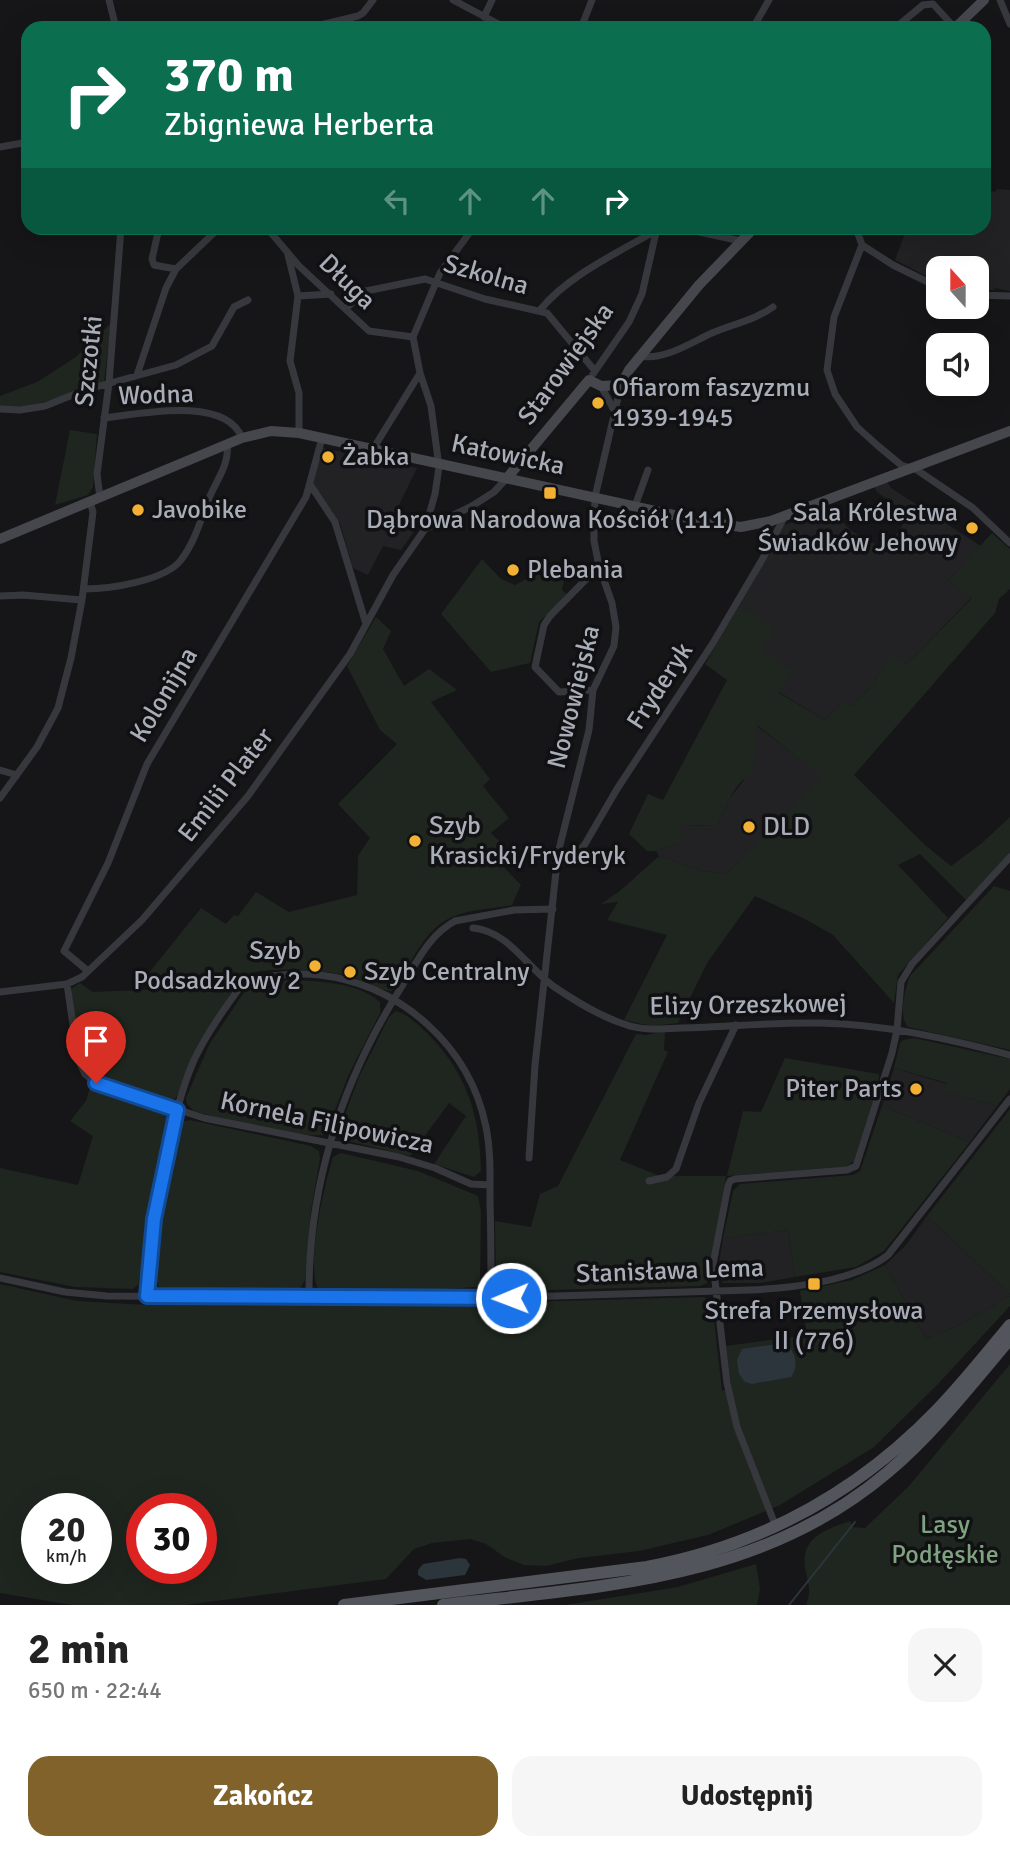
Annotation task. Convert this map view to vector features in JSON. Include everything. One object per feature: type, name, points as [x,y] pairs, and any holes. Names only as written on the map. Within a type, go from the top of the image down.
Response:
[{"type":"main road","points":[[344,1605],[646,1567],[779,1533],[891,1454],[942,1404],[1010,1325]]},
{"type":"main road","points":[[443,1605],[664,1576],[728,1560],[779,1533],[834,1511],[889,1471],[945,1415],[1010,1339]]},
{"type":"street","points":[[109,0],[114,21]]},
{"type":"street","points":[[337,21],[358,16],[373,0]]},
{"type":"street","points":[[453,0],[492,21]]},
{"type":"street","points":[[484,17],[492,0]]},
{"type":"street","points":[[584,21],[592,0]]},
{"type":"street","points":[[757,21],[769,0]]},
{"type":"street","points":[[962,21],[984,0]]},
{"type":"street","points":[[1000,0],[1010,24]]},
{"type":"street","points":[[904,21],[928,3],[933,4],[949,21]]},
{"type":"street","points":[[0,147],[21,143]]},
{"type":"street","name":"Szczotki","points":[[0,798],[37,747],[58,708],[69,668],[82,600],[109,383],[120,235]]},
{"type":"street","points":[[157,235],[152,259],[154,265],[176,269]]},
{"type":"street","points":[[137,375],[166,288],[176,269],[212,235]]},
{"type":"street","name":"Długa","points":[[273,235],[310,275],[369,331],[413,337]]},
{"type":"street","points":[[413,337],[440,273],[468,235]]},
{"type":"street","points":[[540,310],[597,265],[647,235]]},
{"type":"street","name":"Starowiejska","points":[[507,478],[592,376],[629,321],[642,294],[656,235]]},
{"type":"street","points":[[713,235],[741,241]]},
{"type":"street","points":[[601,386],[621,384],[640,356],[699,285],[747,235]]},
{"type":"street","points":[[858,235],[862,245],[893,265],[926,281]]},
{"type":"street","points":[[862,245],[834,317],[827,370],[829,381],[844,411],[857,427],[901,466],[917,470],[972,508],[1010,542]]},
{"type":"street","points":[[287,251],[298,296],[290,361],[299,393],[299,433]]},
{"type":"street","points":[[297,286],[302,278],[310,275]]},
{"type":"street","name":"Szkolna","points":[[346,308],[366,291],[425,279],[485,299],[540,310],[547,313],[592,376]]},
{"type":"street","points":[[298,296],[332,294]]},
{"type":"street","points":[[989,295],[1010,296]]},
{"type":"street","points":[[0,409],[20,410],[45,405],[109,383],[176,365],[212,346],[234,307],[248,300]]},
{"type":"street","points":[[640,356],[652,357],[677,349],[762,315],[773,307]]},
{"type":"street","name":"Emilii Plater","points":[[0,992],[67,984],[82,977],[142,920],[248,796],[343,664],[393,575],[425,529],[435,494],[438,463],[431,406],[420,373],[413,337]]},
{"type":"street","points":[[373,449],[420,373]]},
{"type":"street","points":[[592,376],[601,386],[614,411]]},
{"type":"street","name":"Nowowiejska","points":[[529,1158],[535,1065],[556,864],[589,730],[593,691],[614,646],[616,627],[612,603],[599,566],[594,541],[595,497],[621,384]]},
{"type":"street","name":"Wodna","points":[[104,418],[169,410],[194,410],[232,424],[242,438]]},
{"type":"street","name":"Katowicka","points":[[0,539],[226,444],[271,431],[299,433],[706,522],[741,527],[785,516],[1010,431]]},
{"type":"street","name":"Kolonijna","points":[[88,971],[64,951],[108,863],[147,764],[311,486],[322,438]]},
{"type":"street","points":[[83,589],[135,583],[178,563],[204,516],[224,465],[228,450],[226,444]]},
{"type":"street","points":[[635,506],[648,470]]},
{"type":"street","name":"Emilii Plater","points":[[425,529],[472,506],[494,492],[507,478]]},
{"type":"street","points":[[311,486],[335,522],[366,624]]},
{"type":"street","name":"Fryderyk","points":[[556,864],[572,860],[585,844],[617,789],[713,643],[785,516]]},
{"type":"street","points":[[593,691],[559,692],[535,667],[544,625],[599,566]]},
{"type":"street","points":[[0,596],[23,595],[82,600]]},
{"type":"street","points":[[0,769],[18,775]]},
{"type":"street","points":[[779,1533],[730,1405],[715,1291],[714,1258],[729,1184],[736,1179],[854,1168],[859,1160],[894,1045],[900,988],[907,969],[1010,858]]},
{"type":"street","points":[[309,1297],[316,1198],[329,1143],[352,1077],[393,999],[427,944],[446,926],[465,918],[507,911],[552,909]]},
{"type":"street","name":"Elizy Orzeszkowej","points":[[473,928],[488,931],[502,939],[545,980],[597,1013],[632,1027],[660,1029],[820,1023],[897,1030],[1010,1055]]},
{"type":"street","points":[[147,1296],[154,1219],[177,1110],[191,1068],[203,1044],[246,979],[288,974],[322,975],[363,985],[393,999],[416,1014],[436,1032],[454,1054],[479,1102],[486,1129],[490,1185],[491,1298]]},
{"type":"street","name":"Kornela Filipowicza","points":[[67,984],[78,1059],[85,1074],[96,1083],[216,1121],[409,1159],[471,1184],[490,1185]]},
{"type":"street","points":[[649,1181],[667,1177],[676,1169],[699,1103],[737,1025]]},
{"type":"street","name":"Stanisława Lema","points":[[0,1278],[84,1295],[147,1296],[491,1298],[791,1286],[847,1276],[876,1264],[896,1247],[1010,1099]]},
{"type":"shaded area","points":[[1010,190],[1010,291],[995,288],[989,290],[989,256],[926,256],[926,276],[895,260],[904,235],[991,235],[991,191]]},
{"type":"shaded area","points":[[323,448],[417,468],[393,517],[418,526],[401,550],[383,546],[368,575],[353,568],[340,523],[313,484]]},
{"type":"shaded area","points":[[885,478],[891,488],[981,546],[948,581],[972,597],[907,664],[891,654],[871,687],[851,706],[843,703],[825,720],[779,692],[739,606],[784,525],[837,507],[842,522],[853,532],[886,550],[909,515],[877,492],[872,483]]},
{"type":"shaded area","points":[[756,725],[823,777],[726,874],[702,871],[659,856],[656,851],[680,842],[682,826],[717,825],[730,798],[747,776]]},
{"type":"shaded area","points":[[894,1068],[947,1084],[945,1091],[997,1106],[970,1142],[882,1106]]},
{"type":"shaded area","points":[[927,1216],[1010,1296],[962,1324],[926,1339],[885,1265],[906,1245]]},
{"type":"shaded area","points":[[788,1230],[795,1277],[761,1283],[723,1283],[719,1276],[719,1263],[723,1238]]},
{"type":"shaded area","points":[[784,1343],[795,1359],[791,1377],[752,1384],[745,1382],[739,1374],[737,1360],[742,1349]]},
{"type":"shaded area","points":[[466,1559],[470,1565],[465,1575],[426,1580],[418,1575],[423,1564]]},
{"type":"green space","points":[[111,323],[104,382],[40,403],[0,407],[0,396],[37,382],[76,357]]},
{"type":"green space","points":[[70,430],[97,434],[93,487],[88,495],[55,505]]},
{"type":"green space","points":[[992,533],[1010,549],[1010,589],[999,599],[995,613],[854,775],[925,845],[951,866],[981,844],[1010,817],[1010,853],[966,900],[920,854],[898,865],[948,918],[898,975],[894,1003],[833,935],[755,896],[707,963],[678,1023],[651,1026],[624,1020],[667,935],[607,920],[618,902],[601,904],[659,856],[702,871],[726,874],[822,777],[757,725],[753,774],[741,782],[731,796],[717,825],[682,826],[681,842],[656,851],[647,851],[629,834],[648,794],[663,800],[727,680],[705,664],[739,606],[775,628],[762,651],[792,670],[779,693],[825,720],[844,702],[851,706],[871,687],[891,653],[907,664],[972,598],[948,581]]},
{"type":"green space","points":[[482,559],[501,579],[515,585],[536,574],[564,580],[562,590],[568,595],[539,622],[530,663],[491,672],[441,614]]},
{"type":"green space","points":[[376,617],[391,631],[383,649],[404,686],[429,669],[457,690],[431,702],[490,779],[483,786],[509,818],[491,833],[503,845],[493,856],[521,885],[512,905],[463,913],[439,925],[424,940],[396,988],[391,991],[339,974],[310,970],[262,971],[241,978],[140,984],[201,908],[226,924],[234,915],[238,916],[256,892],[289,912],[357,895],[358,856],[370,838],[338,804],[397,744],[380,730],[347,666]]},
{"type":"green space","points":[[994,886],[1010,891],[1010,1050],[908,1027],[903,1009],[910,976]]},
{"type":"green space","points":[[289,980],[349,987],[371,995],[380,1002],[380,1013],[348,1076],[326,1134],[283,1131],[194,1111],[187,1104],[186,1098],[210,1043],[247,988],[253,984]]},
{"type":"green space","points":[[80,983],[93,992],[236,986],[199,1043],[176,1098],[166,1101],[107,1081],[86,1065],[78,1043],[71,989]]},
{"type":"green space","points":[[396,1011],[409,1017],[441,1048],[469,1096],[480,1151],[481,1171],[474,1177],[434,1164],[466,1116],[449,1103],[410,1156],[348,1141],[341,1136],[340,1128],[359,1077],[389,1017]]},
{"type":"green space","points":[[665,1031],[664,1050],[668,1052],[620,1160],[660,1176],[726,1176],[707,1283],[700,1286],[511,1291],[502,1289],[496,1277],[495,1221],[531,1227],[540,1194],[558,1186],[636,1034]]},
{"type":"green space","points":[[914,1038],[1010,1059],[1010,1089],[997,1106],[944,1091],[947,1083],[894,1068],[900,1043]]},
{"type":"green space","points":[[785,1058],[879,1074],[878,1087],[854,1161],[845,1167],[727,1176],[743,1111],[761,1112]]},
{"type":"green space","points":[[90,1087],[164,1112],[169,1124],[138,1285],[133,1289],[75,1287],[0,1272],[0,1168],[78,1185],[93,1136],[70,1121],[86,1101]]},
{"type":"green space","points":[[882,1106],[970,1142],[884,1251],[856,1267],[795,1277],[788,1230],[723,1238],[733,1191],[740,1184],[853,1175],[860,1171]]},
{"type":"green space","points":[[1010,1109],[1010,1294],[927,1216]]},
{"type":"green space","points":[[190,1120],[311,1146],[319,1151],[305,1280],[299,1290],[234,1291],[159,1287],[157,1281],[161,1220],[179,1128],[184,1121]]},
{"type":"green space","points":[[341,1153],[418,1171],[478,1196],[481,1212],[478,1287],[323,1290],[317,1287],[314,1258],[318,1222],[333,1157]]},
{"type":"green space","points":[[885,1265],[926,1339],[962,1324],[1010,1296],[1010,1306],[938,1384],[874,1447],[780,1505],[708,1535],[639,1551],[579,1558],[546,1566],[524,1565],[506,1558],[486,1544],[471,1539],[432,1543],[414,1549],[386,1579],[185,1605],[72,1605],[0,1593],[0,1284],[77,1301],[146,1305],[422,1305],[704,1297],[710,1301],[713,1310],[722,1391],[731,1387],[726,1346],[807,1335],[800,1291],[852,1280]]},
{"type":"green space","name":"Lasy Podłęskie","points":[[1010,1364],[1010,1605],[806,1605],[809,1589],[806,1551],[815,1537],[850,1521],[853,1527],[865,1528],[909,1486]]},
{"type":"green space","points":[[756,1564],[760,1589],[757,1605],[565,1605],[678,1587]]},
{"type":"waterway","points":[[789,1605],[855,1522]]},
{"type":"place","name":"Ofiarom faszyzmu 1939-1945","points":[[598,403]]},
{"type":"place","name":"Żabka","points":[[328,457]]},
{"type":"place","name":"Dąbrowa Narodowa Kościół (111)","points":[[550,493]]},
{"type":"place","name":"Javobike","points":[[138,510]]},
{"type":"place","name":"Sala Królestwa Świadków Jehowy","points":[[972,528]]},
{"type":"place","name":"Plebania","points":[[513,570]]},
{"type":"place","name":"DLD","points":[[749,827]]},
{"type":"place","name":"Szyb Krasicki/Fryderyk","points":[[415,841]]},
{"type":"place","name":"Szyb Podsadzkowy 2","points":[[315,966]]},
{"type":"place","name":"Szyb Centralny","points":[[350,972]]},
{"type":"place","name":"Piter Parts","points":[[916,1089]]},
{"type":"place","name":"Strefa Przemysłowa II (776)","points":[[814,1284]]},
{"type":"route","points":[[96,1083],[177,1110],[154,1219],[147,1296],[511,1298]]}]
